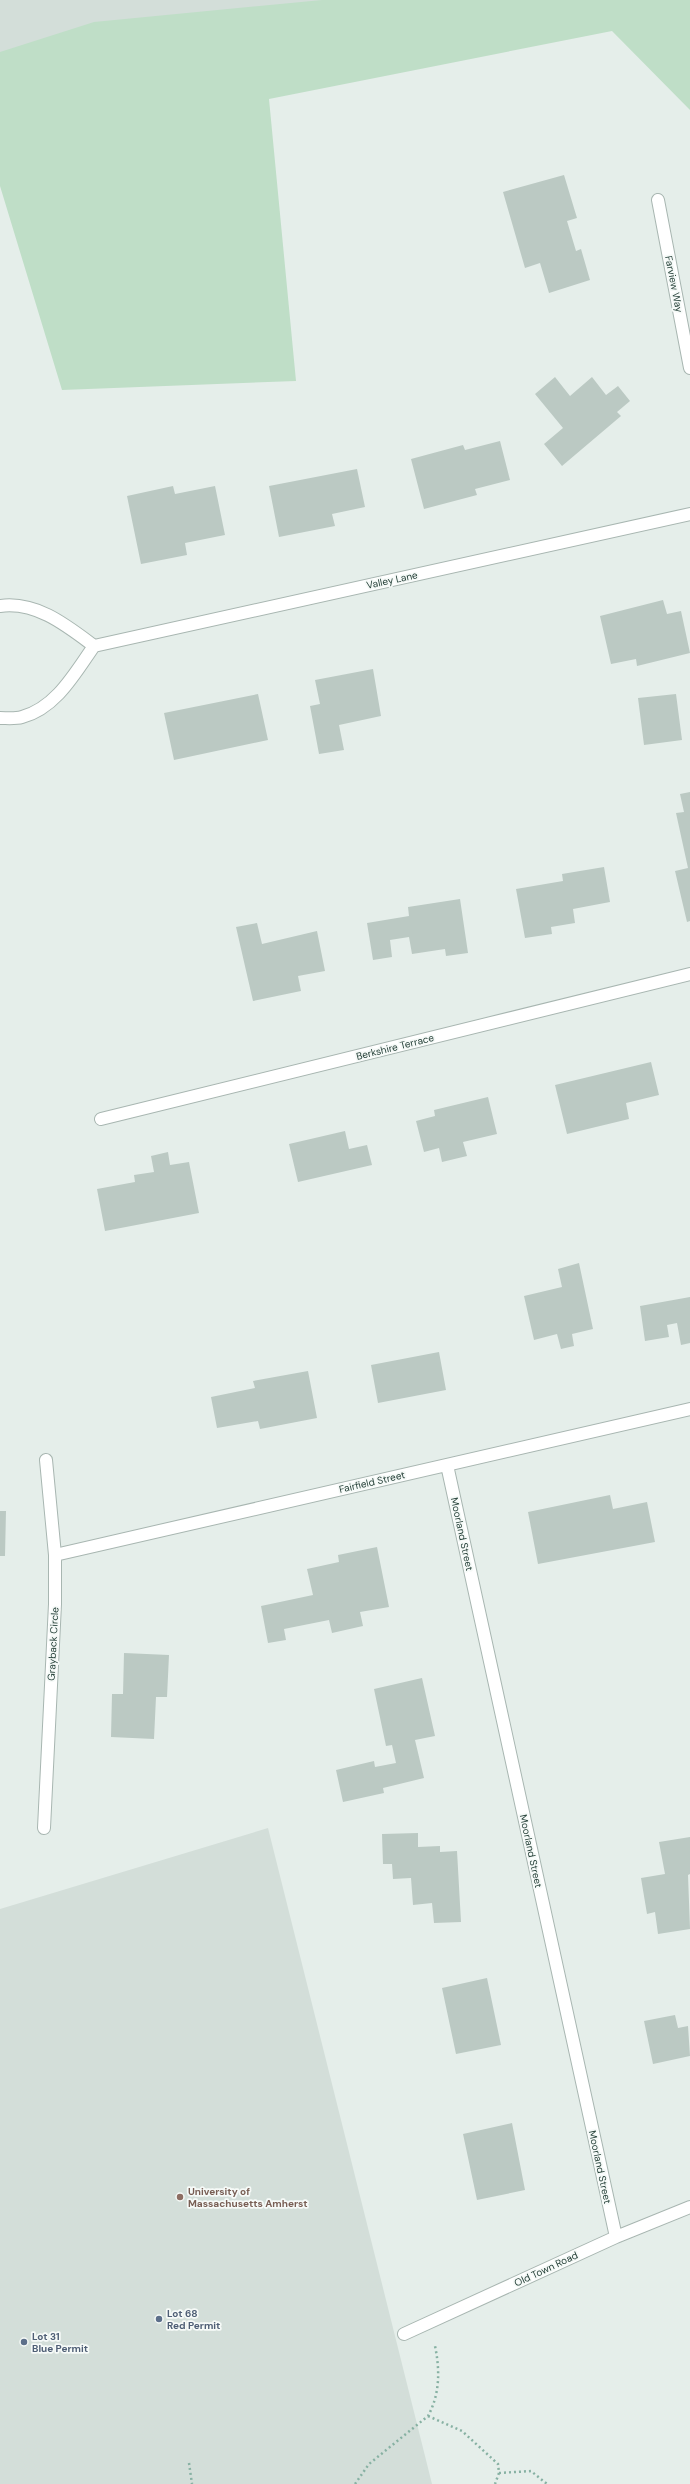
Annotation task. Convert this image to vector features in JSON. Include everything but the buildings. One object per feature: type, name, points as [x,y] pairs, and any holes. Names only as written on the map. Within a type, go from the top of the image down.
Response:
[{"type":"street","name":"Farview Way","points":[[658,200],[690,368]]},
{"type":"street","name":"Valley Lane","points":[[94,646],[690,514]]},
{"type":"street","points":[[0,606],[9,605],[39,611],[62,622],[94,646],[71,681],[49,704],[22,718],[0,718]]},
{"type":"street","name":"Berkshire Terrace","points":[[101,1119],[690,974]]},
{"type":"street","name":"Fairfield Street","points":[[55,1555],[690,1409]]},
{"type":"street","name":"Grayback Circle","points":[[44,1828],[56,1604],[55,1555],[46,1460]]},
{"type":"street","name":"Moorland Street","points":[[447,1465],[616,2236]]},
{"type":"street","name":"Old Town Road","points":[[404,2334],[616,2236],[690,2207]]},
{"type":"path","points":[[354,2484],[369,2464],[428,2416],[432,2407],[440,2370],[428,2322]]},
{"type":"path","points":[[428,2416],[450,2424],[462,2431],[498,2464],[499,2473],[495,2484]]},
{"type":"path","points":[[189,2463],[192,2484]]},
{"type":"path","points":[[499,2473],[531,2471],[547,2484]]},
{"type":"shaded area","points":[[0,0],[591,0],[0,86]]},
{"type":"shaded area","name":"University of Massachusetts Amherst","points":[[268,1828],[432,2484],[0,2484],[0,1909]]},
{"type":"green space","points":[[322,0],[690,0],[690,110],[612,31],[269,99],[296,381],[62,390],[0,186],[0,52],[94,22]]},
{"type":"place","name":"University of Massachusetts Amherst","points":[[180,2197]]},
{"type":"place","name":"Lot 68 Red Permit","points":[[159,2319]]},
{"type":"place","name":"Lot 31 Blue Permit","points":[[24,2342]]}]
